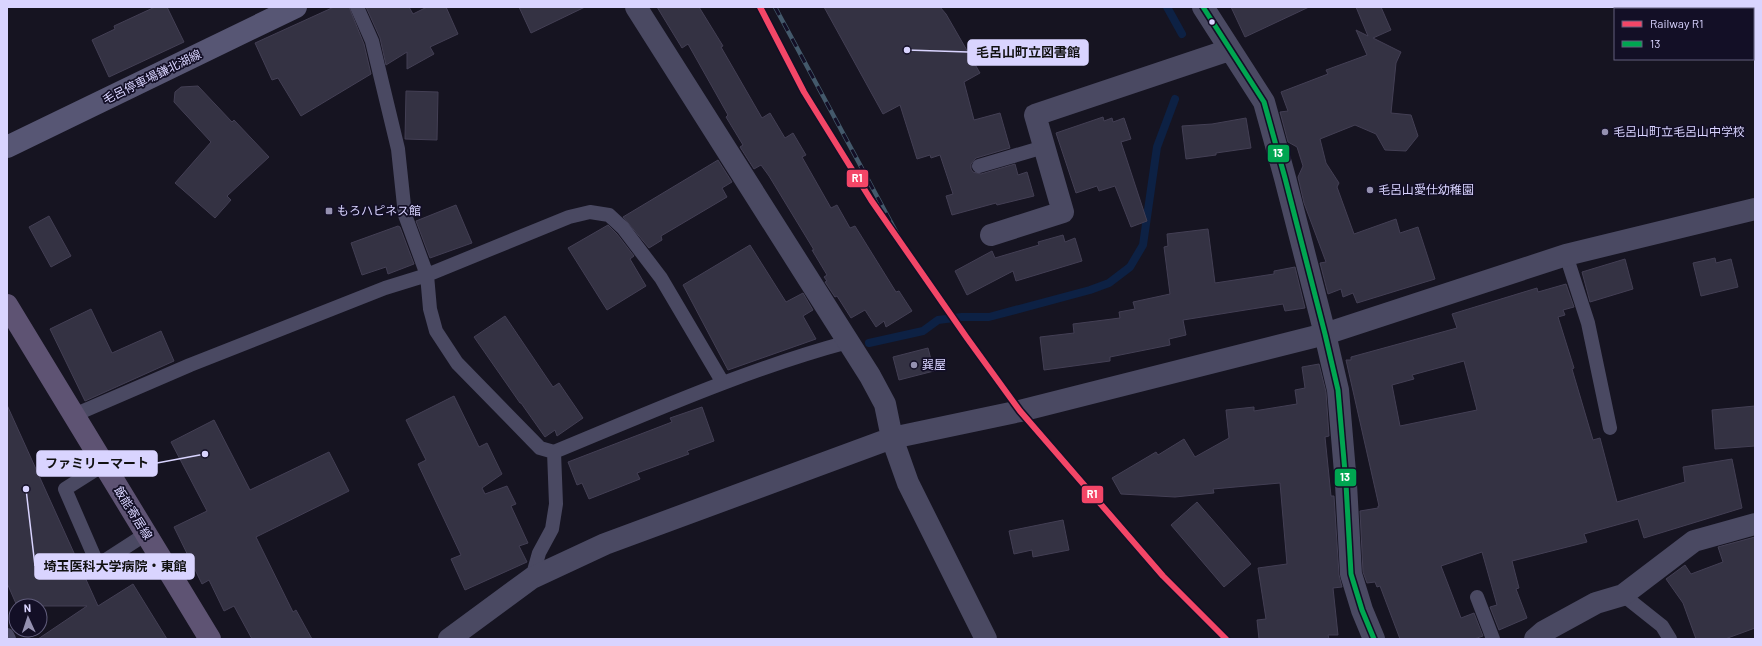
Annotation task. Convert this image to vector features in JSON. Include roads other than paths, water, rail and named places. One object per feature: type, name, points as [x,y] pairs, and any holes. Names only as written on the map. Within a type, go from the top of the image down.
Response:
[{"type":"main road","name":"毛呂停車場鎌北湖線","points":[[7,147],[296,7]]},
{"type":"main road","name":"飯能寄居線","points":[[7,305],[210,639]]},
{"type":"street","points":[[636,7],[870,376],[885,404],[892,438],[908,483],[986,639]]},
{"type":"street","points":[[1203,7],[1229,50],[1264,102],[1285,178],[1338,390],[1346,484],[1351,574],[1362,610],[1374,639]]},
{"type":"street","points":[[991,235],[1063,212],[1035,115],[1229,50]]},
{"type":"street","points":[[449,639],[532,578],[605,544],[892,438],[1020,411],[1325,334],[1566,255],[1755,209]]},
{"type":"street","points":[[1535,639],[1543,632],[1596,603],[1624,595],[1694,541],[1755,524]]},
{"type":"lane","points":[[357,7],[372,41],[398,149],[405,215],[427,274],[430,309],[436,331],[457,364],[540,448],[554,452],[723,383],[809,352],[848,342]]},
{"type":"lane","points":[[979,166],[1044,147]]},
{"type":"lane","points":[[74,415],[190,365],[385,288],[427,274],[569,217],[590,212],[609,215],[623,228],[661,278],[723,383]]},
{"type":"lane","points":[[1566,255],[1588,323],[1610,428]]},
{"type":"lane","points":[[532,578],[539,553],[552,529],[556,504],[554,452]]},
{"type":"lane","points":[[104,465],[65,489],[98,566],[146,534]]},
{"type":"lane","points":[[1624,595],[1662,626],[1670,639]]},
{"type":"lane","points":[[1477,597],[1493,639]]},
{"type":"lane","points":[[7,635],[9,639]]},
{"type":"waterway","points":[[1167,7],[1182,34]]},
{"type":"waterway","points":[[869,343],[923,331],[938,320],[962,317],[989,317],[1090,290],[1109,283],[1130,267],[1143,245],[1157,147],[1175,99]]},
{"type":"railway","points":[[775,7],[907,252]]},
{"type":"rail line","name":"R1","points":[[760,7],[804,92],[871,200],[1020,411],[1163,576],[1226,639]]},
{"type":"place","name":"毛呂山町立図書館","points":[[907,50]]},
{"type":"place","name":"毛呂山町立毛呂山中学校","points":[[1605,132]]},
{"type":"place","name":"毛呂山愛仕幼稚園","points":[[1370,190]]},
{"type":"place","name":"もろハピネス館","points":[[329,211]]},
{"type":"place","name":"巽屋","points":[[914,365]]},
{"type":"place","name":"ファミリーマート","points":[[205,454]]},
{"type":"place","name":"埼玉医科大学病院・東館","points":[[26,489]]}]
